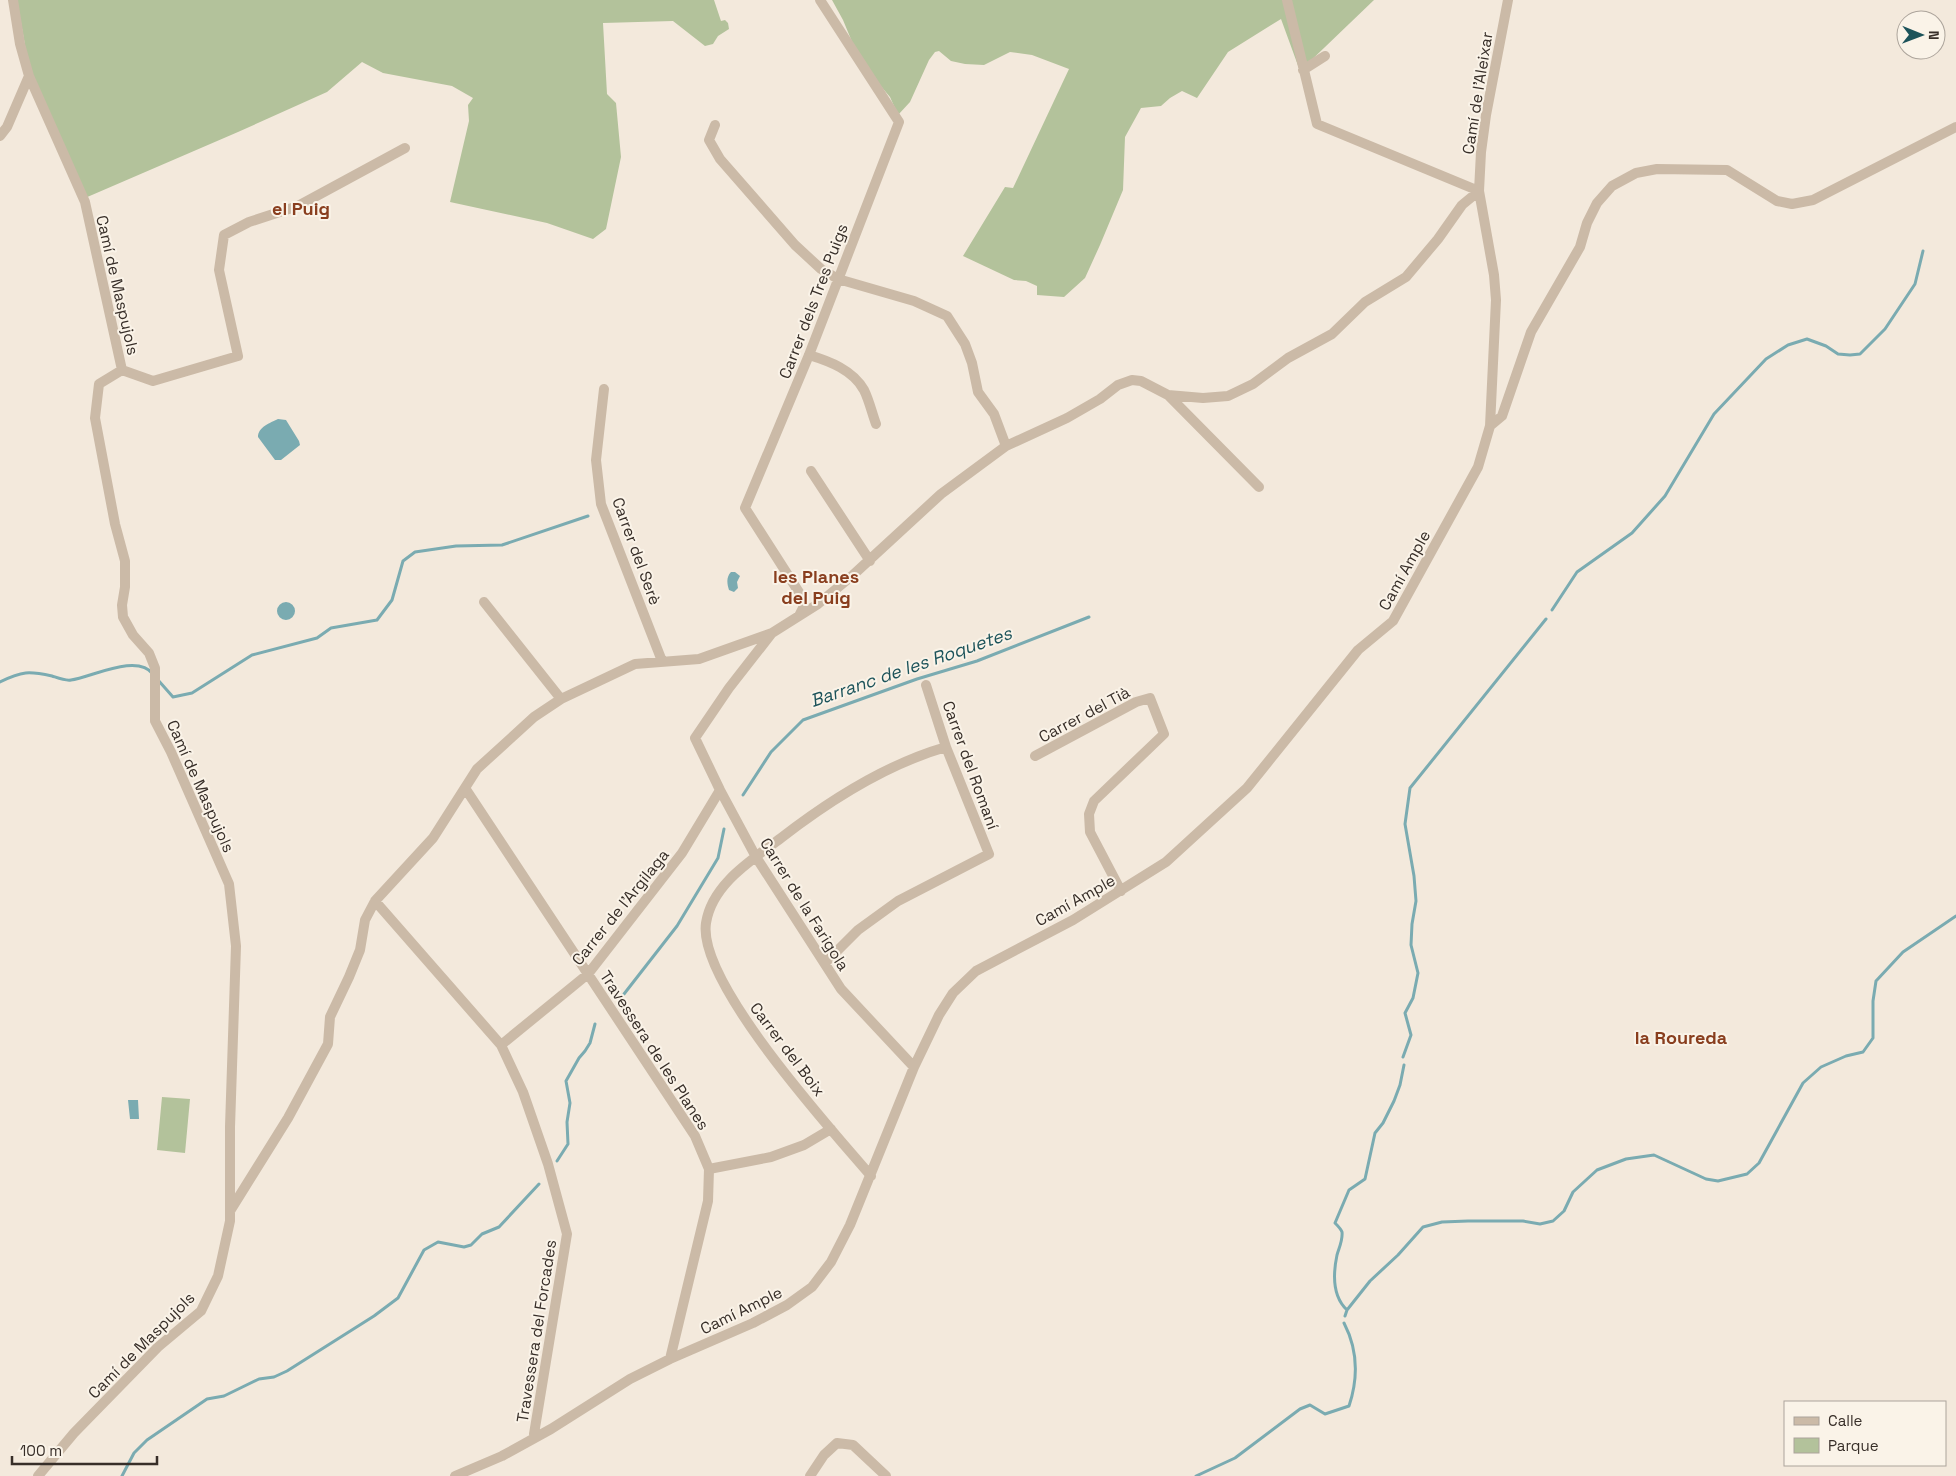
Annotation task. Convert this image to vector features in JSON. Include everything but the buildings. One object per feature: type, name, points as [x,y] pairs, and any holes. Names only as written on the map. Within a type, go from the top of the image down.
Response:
[{"type":"street","name":"Camí de Maspujols","points":[[13,0],[20,44],[29,76],[84,202],[122,370],[99,384],[95,418],[125,561],[126,587],[122,605],[124,617],[133,635],[152,660],[155,668],[155,721],[171,752],[229,884],[236,946],[230,1127],[230,1211],[225,1249],[218,1276],[201,1311],[158,1347],[74,1433],[38,1476]]},
{"type":"street","name":"Carrer dels Tres Puigs","points":[[799,616],[804,606],[802,597],[745,508],[809,355],[899,122],[820,0]]},
{"type":"street","points":[[1168,395],[1203,398],[1228,396],[1253,384],[1288,358],[1332,334],[1365,302],[1406,277],[1438,239],[1462,205],[1479,191],[1317,124],[1287,0]]},
{"type":"street","name":"Camí de l'Aleixar","points":[[1479,191],[1481,152],[1486,115],[1508,0]]},
{"type":"street","points":[[1303,70],[1325,56]]},
{"type":"street","points":[[0,136],[7,127],[29,76]]},
{"type":"street","points":[[716,125],[709,140],[720,159],[795,244],[821,269],[838,279],[914,301],[947,316],[965,344],[972,363],[978,392],[994,414],[1006,446]]},
{"type":"street","points":[[1490,426],[1502,416],[1531,332],[1580,247],[1587,223],[1597,204],[1612,186],[1636,173],[1656,169],[1727,170],[1777,201],[1792,204],[1802,203],[1813,200],[1956,127]]},
{"type":"street","points":[[122,370],[153,381],[238,356],[219,270],[224,235],[249,222],[298,206],[405,148]]},
{"type":"street","name":"Camí Ample","points":[[455,1476],[510,1451],[551,1429],[630,1379],[670,1359],[753,1323],[787,1305],[812,1287],[831,1262],[850,1225],[914,1067],[939,1015],[953,993],[976,971],[1073,920],[1166,862],[1246,788],[1358,650],[1393,621],[1478,467],[1490,426],[1496,300],[1494,275],[1479,191]]},
{"type":"street","points":[[809,355],[832,362],[864,389],[876,424]]},
{"type":"street","points":[[230,1211],[288,1118],[328,1044],[330,1017],[360,950],[365,920],[375,901],[433,838],[477,768],[534,717],[561,699],[635,664],[698,659],[772,633],[818,604],[870,561],[941,494],[1006,446],[1067,418],[1100,399],[1118,385],[1132,380],[1141,381],[1168,395],[1259,487]]},
{"type":"street","name":"Carrer del Serè","points":[[604,389],[596,460],[601,504],[662,661]]},
{"type":"street","points":[[811,471],[870,561]]},
{"type":"street","points":[[484,602],[561,699]]},
{"type":"street","name":"Carrer de la Farigola","points":[[772,633],[729,688],[695,738],[756,857],[841,989],[914,1067]]},
{"type":"street","name":"Carrer del Romaní","points":[[825,963],[858,930],[898,902],[989,854],[946,747],[926,686]]},
{"type":"street","name":"Carrer del Tià","points":[[1035,756],[1136,702],[1150,698],[1164,734],[1094,801],[1089,814],[1090,832],[1121,891]]},
{"type":"street","name":"Carrer del Boix","points":[[871,1176],[748,1026],[714,966],[708,946],[706,924],[714,900],[726,882],[803,821],[867,780],[929,752],[946,747]]},
{"type":"street","name":"Travessera de les Planes","points":[[465,788],[695,1136],[709,1169],[708,1201],[670,1359]]},
{"type":"street","name":"Carrer de l'Argilaga","points":[[501,1045],[588,974],[682,853],[720,790]]},
{"type":"street","name":"Travessera del Forcades","points":[[375,901],[501,1045],[523,1092],[548,1164],[567,1234],[534,1434]]},
{"type":"street","points":[[709,1169],[771,1157],[804,1145],[831,1129]]},
{"type":"street","points":[[810,1476],[824,1455],[837,1443],[854,1444],[886,1476]]},
{"type":"green space","points":[[17,0],[714,0],[721,21],[725,20],[728,23],[729,29],[718,36],[713,44],[705,46],[673,21],[603,23],[607,94],[616,103],[621,157],[606,229],[593,239],[547,223],[450,202],[469,121],[468,105],[473,98],[452,86],[383,73],[362,62],[327,92],[85,198],[29,68]]},
{"type":"green space","points":[[832,0],[1374,0],[1300,71],[1281,19],[1228,52],[1197,98],[1182,91],[1161,106],[1141,108],[1125,137],[1123,190],[1085,278],[1064,297],[1037,295],[1037,286],[1026,281],[1014,280],[963,256],[1005,187],[1013,188],[1069,69],[1032,55],[1010,52],[984,65],[951,61],[939,51],[935,52],[929,60],[910,102],[898,115],[890,97],[874,78],[855,49]]},
{"type":"green space","points":[[162,1097],[190,1099],[185,1153],[157,1150]]},
{"type":"water","points":[[278,419],[286,420],[300,445],[281,460],[275,460],[258,437],[262,428]]},
{"type":"water","points":[[731,572],[735,572],[740,576],[737,582],[738,588],[734,592],[729,590],[728,585],[728,578]]},
{"type":"water","points":[[282,602],[290,602],[295,607],[293,618],[282,620],[277,615],[277,607]]},
{"type":"water","points":[[128,1100],[138,1100],[139,1119],[130,1119]]},
{"type":"waterway","points":[[1552,610],[1577,572],[1632,533],[1665,496],[1714,414],[1766,359],[1788,345],[1807,339],[1826,346],[1838,354],[1860,354],[1885,329],[1915,284],[1923,251]]},
{"type":"waterway","points":[[158,680],[173,697],[192,693],[252,655],[317,638],[331,628],[377,620],[392,600],[403,561],[415,552],[456,546],[502,545],[588,516]]},
{"type":"waterway","name":"Barranc de les Roquetes","points":[[743,795],[771,752],[803,720],[917,679],[977,661],[1089,617]]},
{"type":"waterway","points":[[1403,1057],[1411,1035],[1405,1013],[1413,998],[1418,973],[1411,945],[1416,901],[1414,876],[1405,824],[1410,788],[1546,619]]},
{"type":"waterway","points":[[0,682],[26,673],[37,673],[71,680],[126,666],[146,668],[153,674]]},
{"type":"waterway","name":"Barranc de les Roquetes","points":[[624,994],[677,926],[718,858],[724,829]]},
{"type":"waterway","points":[[1345,1316],[1347,1310],[1370,1281],[1398,1255],[1423,1227],[1442,1222],[1523,1221],[1540,1224],[1553,1221],[1564,1211],[1573,1192],[1597,1170],[1626,1159],[1654,1155],[1706,1179],[1718,1181],[1747,1174],[1759,1163],[1803,1083],[1821,1067],[1846,1056],[1863,1052],[1873,1038],[1873,1001],[1876,981],[1903,952],[1956,916]]},
{"type":"waterway","name":"Barranc de les Roquetes","points":[[557,1161],[568,1144],[567,1122],[570,1103],[566,1081],[590,1043],[595,1024]]},
{"type":"waterway","points":[[1347,1310],[1336,1291],[1334,1277],[1342,1235],[1341,1230],[1335,1223],[1349,1190],[1365,1179],[1375,1133],[1383,1123],[1394,1101],[1404,1065]]},
{"type":"waterway","name":"Barranc de les Roquetes","points":[[122,1476],[134,1453],[147,1440],[207,1399],[224,1396],[259,1379],[274,1377],[287,1371],[374,1316],[398,1298],[424,1250],[438,1242],[464,1247],[471,1245],[482,1234],[499,1227],[539,1184]]},
{"type":"waterway","points":[[1196,1476],[1235,1458],[1300,1409],[1310,1405],[1325,1414],[1349,1406],[1354,1385],[1355,1365],[1352,1344],[1344,1323]]},
{"type":"district","name":"el Puig","points":[[301,209]]},
{"type":"district","name":"les Planes del Puig","points":[[816,587]]},
{"type":"district","name":"la Roureda","points":[[1681,1038]]}]
